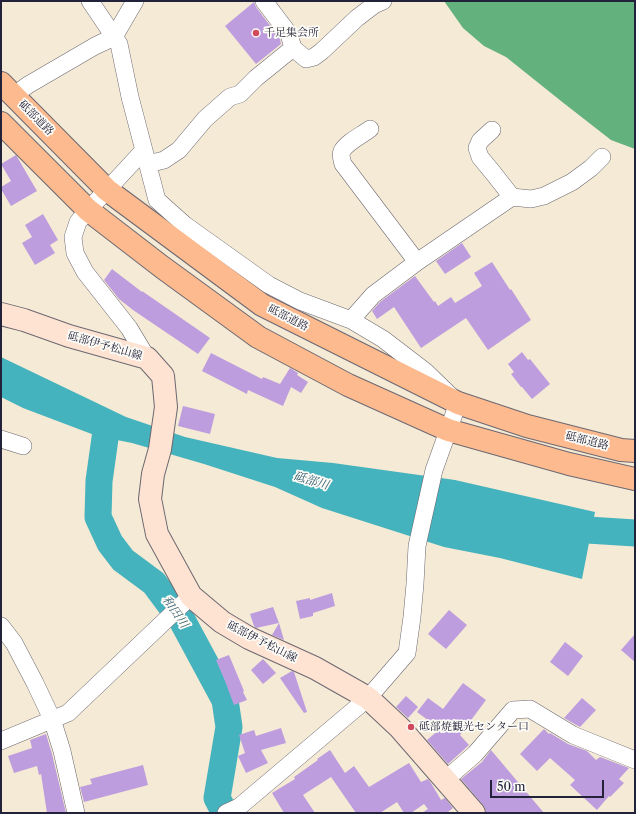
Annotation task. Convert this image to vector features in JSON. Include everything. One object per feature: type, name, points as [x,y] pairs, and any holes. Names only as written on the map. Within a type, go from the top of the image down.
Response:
[{"type":"highway","name":"砥部道路","points":[[7,89],[107,190],[262,305],[458,403],[527,426],[621,450],[635,452]]},
{"type":"highway","points":[[1,123],[88,210],[162,267],[258,336],[348,385],[448,430],[569,464],[635,479]]},
{"type":"main road","name":"砥部伊予松山線","points":[[1,314],[147,358],[163,376],[166,406],[160,449],[153,474],[150,499],[157,534],[188,599],[249,638],[315,668],[368,698],[400,728],[474,813]]},
{"type":"street","points":[[90,1],[119,44],[130,97],[157,200],[185,226],[269,285],[300,300],[351,320],[383,339],[426,372],[458,403],[434,470],[417,546],[412,617],[407,653],[368,698],[232,810]]},
{"type":"street","points":[[7,89],[28,85],[88,50],[114,37],[135,1]]},
{"type":"street","points":[[264,1],[289,34],[293,48],[306,58],[314,57],[357,18],[374,5],[383,1]]},
{"type":"street","points":[[147,358],[129,328],[85,272],[76,253],[73,237],[78,222],[107,190],[146,157],[164,160],[179,150],[205,119],[215,110],[230,97],[240,94],[256,78],[293,48]]},
{"type":"street","points":[[370,129],[350,142],[342,152],[341,157],[344,164],[417,262]]},
{"type":"street","points":[[492,130],[480,141],[477,148],[480,157],[512,197]]},
{"type":"street","points":[[351,320],[373,295],[417,262],[512,197],[531,199],[544,196],[572,182],[591,168],[602,157]]},
{"type":"street","points":[[1,439],[23,446]]},
{"type":"street","points":[[1,741],[68,713],[188,599]]},
{"type":"street","points":[[1,626],[14,643],[52,719],[62,751],[76,813]]},
{"type":"street","points":[[445,780],[475,754],[513,710],[530,709],[573,735],[635,760]]},
{"type":"green space","points":[[444,1],[635,1],[635,149],[611,140],[506,57],[484,46],[463,28]]},
{"type":"water","points":[[1,357],[126,417],[185,437],[277,458],[333,463],[455,480],[595,512],[582,579],[500,558],[444,547],[322,508],[275,487],[132,443],[97,436],[23,408],[1,397]]},
{"type":"building","name":"千足集会所","points":[[254,2],[256,7],[280,39],[281,44],[256,64],[225,26]]},
{"type":"building","points":[[16,155],[37,191],[11,206],[1,187],[11,181],[1,164]]},
{"type":"building","points":[[43,214],[58,240],[50,245],[55,253],[35,265],[22,243],[32,237],[25,225]]},
{"type":"building","points":[[462,243],[471,257],[445,274],[436,261]]},
{"type":"building","points":[[492,262],[531,320],[488,350],[466,318],[421,348],[394,307],[377,319],[372,311],[380,302],[415,276],[438,306],[451,297],[455,303],[482,286],[474,273]]},
{"type":"building","points":[[112,269],[142,292],[210,338],[198,354],[119,299],[104,280]]},
{"type":"building","points":[[522,352],[528,360],[530,359],[550,384],[532,399],[511,374],[514,372],[508,364]]},
{"type":"building","points":[[211,353],[262,379],[263,377],[280,384],[290,368],[298,373],[297,375],[308,382],[301,393],[291,387],[283,406],[248,390],[247,394],[202,371]]},
{"type":"building","points":[[183,406],[215,414],[210,434],[178,426]]},
{"type":"building","points":[[332,593],[335,606],[313,613],[313,616],[300,619],[296,601],[310,598],[310,600]]},
{"type":"building","points":[[273,607],[279,623],[256,628],[250,614]]},
{"type":"building","points":[[449,610],[467,625],[446,649],[428,634]]},
{"type":"building","points":[[279,623],[284,640],[272,635]]},
{"type":"building","points":[[635,634],[635,662],[621,650]]},
{"type":"building","points":[[565,642],[583,656],[568,676],[550,662]]},
{"type":"building","points":[[229,655],[247,700],[234,705],[216,660]]},
{"type":"building","points":[[263,659],[276,673],[263,684],[251,670]]},
{"type":"building","points":[[292,671],[294,672],[307,712],[304,713],[280,678]]},
{"type":"building","points":[[463,683],[486,700],[460,735],[469,745],[448,764],[427,740],[440,729],[417,712],[428,698],[443,709]]},
{"type":"building","points":[[406,696],[418,707],[408,718],[396,707]]},
{"type":"building","points":[[582,698],[596,710],[580,727],[564,718]]},
{"type":"building","points":[[281,728],[286,743],[261,750],[268,763],[246,773],[238,756],[245,753],[239,735],[254,730],[256,736]]},
{"type":"building","points":[[544,729],[549,734],[550,733],[568,744],[587,751],[596,760],[600,757],[629,768],[619,779],[624,783],[610,797],[609,796],[597,810],[570,785],[575,780],[550,758],[537,771],[520,754]]},
{"type":"building","points":[[46,734],[66,813],[47,813],[41,774],[39,775],[37,766],[14,773],[8,756],[32,748],[30,740]]},
{"type":"building","points":[[330,750],[345,773],[354,766],[369,787],[409,763],[421,782],[428,779],[441,800],[445,798],[453,808],[448,812],[449,813],[422,813],[428,809],[424,804],[411,813],[404,813],[397,802],[380,813],[356,813],[331,777],[303,795],[315,813],[284,813],[272,793],[295,779],[294,777]]},
{"type":"building","points":[[491,750],[544,813],[486,813],[483,805],[461,779],[482,762]]},
{"type":"building","points":[[143,765],[148,785],[84,802],[80,787],[92,784],[90,779]]},
{"type":"waterway","name":"和田川","points":[[107,424],[99,481],[98,517],[110,543],[123,560],[154,583],[183,622],[225,700],[229,727],[217,798],[225,813]]},
{"type":"waterway","name":"砥部川","points":[[556,528],[635,533]]},
{"type":"place","name":"千足集会所","points":[[256,33]]},
{"type":"place","name":"砥部焼観光センター口","points":[[411,727]]}]
